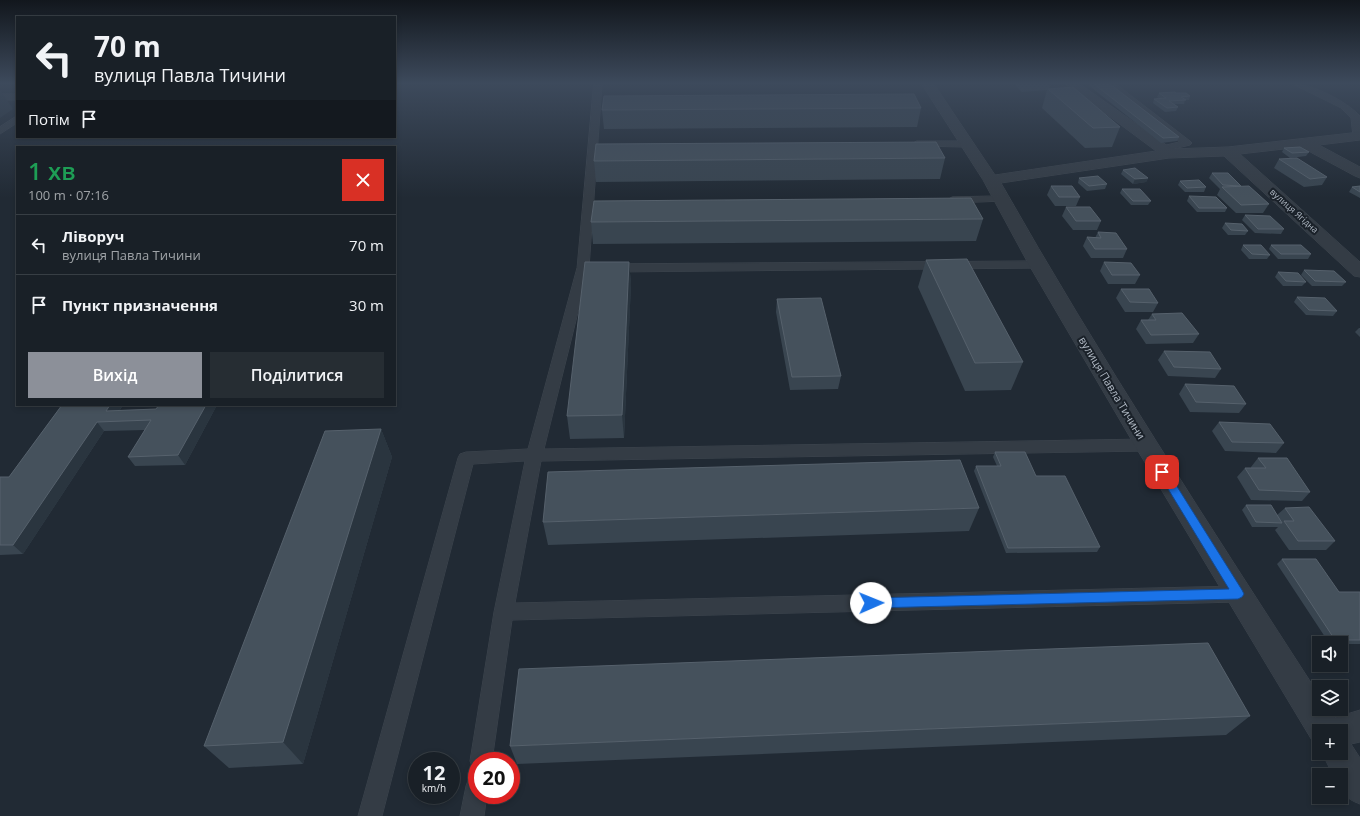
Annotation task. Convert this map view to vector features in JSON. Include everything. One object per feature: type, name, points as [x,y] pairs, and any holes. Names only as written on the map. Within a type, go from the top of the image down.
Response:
[{"type":"street","name":"вулиця Павла Тичини","points":[[952,122],[996,190],[1038,265],[1146,445],[1320,724]]},
{"type":"street","points":[[1124,122],[1165,152]]},
{"type":"street","points":[[996,190],[1165,152],[1228,151],[1359,136]]},
{"type":"street","points":[[1304,142],[1360,173]]},
{"type":"street","name":"вулиця Ягідна","points":[[1228,151],[1360,272]]},
{"type":"street","points":[[1348,729],[1360,726]]},
{"type":"street","points":[[1342,760],[1360,788]]},
{"type":"lane","points":[[0,131],[13,122]]},
{"type":"lane","points":[[482,752],[504,612],[534,455],[583,268],[592,204],[597,148],[597,122]]},
{"type":"lane","points":[[1160,122],[1187,143],[1165,152]]},
{"type":"lane","points":[[1357,122],[1359,136]]},
{"type":"lane","points":[[910,144],[966,144]]},
{"type":"lane","points":[[937,200],[996,190]]},
{"type":"lane","points":[[583,268],[1038,265]]},
{"type":"lane","points":[[370,816],[466,458],[534,455],[1146,445]]},
{"type":"lane","points":[[504,612],[1238,594]]},
{"type":"lane","points":[[472,816],[474,804]]},
{"type":"building","points":[[1086,122],[1114,122],[1120,127],[1093,128]]},
{"type":"building","points":[[1143,122],[1160,122],[1179,137],[1163,138]]},
{"type":"building","points":[[936,142],[945,158],[594,161],[596,144]]},
{"type":"building","points":[[1300,147],[1309,152],[1292,153],[1284,148]]},
{"type":"building","points":[[1297,158],[1327,177],[1310,179],[1279,159]]},
{"type":"building","points":[[1135,168],[1148,178],[1135,179],[1123,170]]},
{"type":"building","points":[[1212,173],[1228,173],[1241,186],[1223,185]]},
{"type":"building","points":[[1098,176],[1107,184],[1089,186],[1079,178]]},
{"type":"building","points":[[1199,180],[1206,187],[1187,188],[1180,181]]},
{"type":"building","points":[[1051,186],[1072,186],[1080,197],[1059,197]]},
{"type":"building","points":[[1249,186],[1269,204],[1241,205],[1222,187]]},
{"type":"building","points":[[1360,186],[1360,192],[1352,187]]},
{"type":"building","points":[[1122,189],[1140,189],[1151,201],[1133,201]]},
{"type":"building","points":[[1189,196],[1216,197],[1227,208],[1199,208]]},
{"type":"building","points":[[971,198],[983,219],[591,222],[594,201]]},
{"type":"building","points":[[1066,207],[1090,207],[1101,221],[1076,221]]},
{"type":"building","points":[[1245,215],[1270,216],[1284,229],[1258,229]]},
{"type":"building","points":[[1225,223],[1242,224],[1248,231],[1231,230]]},
{"type":"building","points":[[1098,232],[1116,233],[1127,249],[1095,249],[1087,237],[1101,238]]},
{"type":"building","points":[[1243,245],[1261,245],[1270,255],[1252,254]]},
{"type":"building","points":[[1271,245],[1301,245],[1311,254],[1281,254]]},
{"type":"building","points":[[967,259],[1023,362],[975,363],[926,260]]},
{"type":"building","points":[[585,262],[629,262],[622,415],[567,416]]},
{"type":"building","points":[[1104,262],[1131,263],[1140,275],[1112,275]]},
{"type":"building","points":[[1304,270],[1334,271],[1346,282],[1315,281]]},
{"type":"building","points":[[1278,272],[1298,273],[1306,282],[1286,281]]},
{"type":"building","points":[[1121,289],[1149,289],[1158,303],[1130,302]]},
{"type":"building","points":[[1297,297],[1325,298],[1337,311],[1309,310]]},
{"type":"building","points":[[821,298],[841,376],[792,377],[777,299]]},
{"type":"building","points":[[1182,313],[1199,334],[1151,335],[1141,320],[1156,320],[1152,314]]},
{"type":"building","points":[[1164,351],[1210,352],[1221,369],[1174,367]]},
{"type":"building","points":[[1185,384],[1234,386],[1246,404],[1196,402]]},
{"type":"building","points":[[61,406],[109,406],[106,411],[156,409],[158,406],[205,406],[178,455],[128,457],[151,420],[97,422],[13,545],[0,545],[0,477],[9,477]]},
{"type":"building","points":[[1219,422],[1270,424],[1284,443],[1232,442]]},
{"type":"building","points":[[381,429],[283,742],[204,746],[325,431]]},
{"type":"building","points":[[995,452],[1025,452],[1036,476],[1065,476],[1100,547],[1008,548],[976,466],[1001,466]]},
{"type":"building","points":[[1258,458],[1287,458],[1310,492],[1259,490],[1245,468],[1266,468]]},
{"type":"building","points":[[960,460],[979,508],[543,522],[548,472]]},
{"type":"building","points":[[1246,505],[1271,505],[1282,523],[1256,522]]},
{"type":"building","points":[[1309,507],[1335,541],[1298,541],[1284,521],[1294,521],[1285,508]]},
{"type":"building","points":[[1282,559],[1316,559],[1339,592],[1360,592],[1360,640],[1348,640],[1348,636],[1332,636]]},
{"type":"building","points":[[1208,643],[1250,716],[510,746],[519,669]]},
{"type":"route","points":[[871,603],[1238,594],[1162,472]]}]
